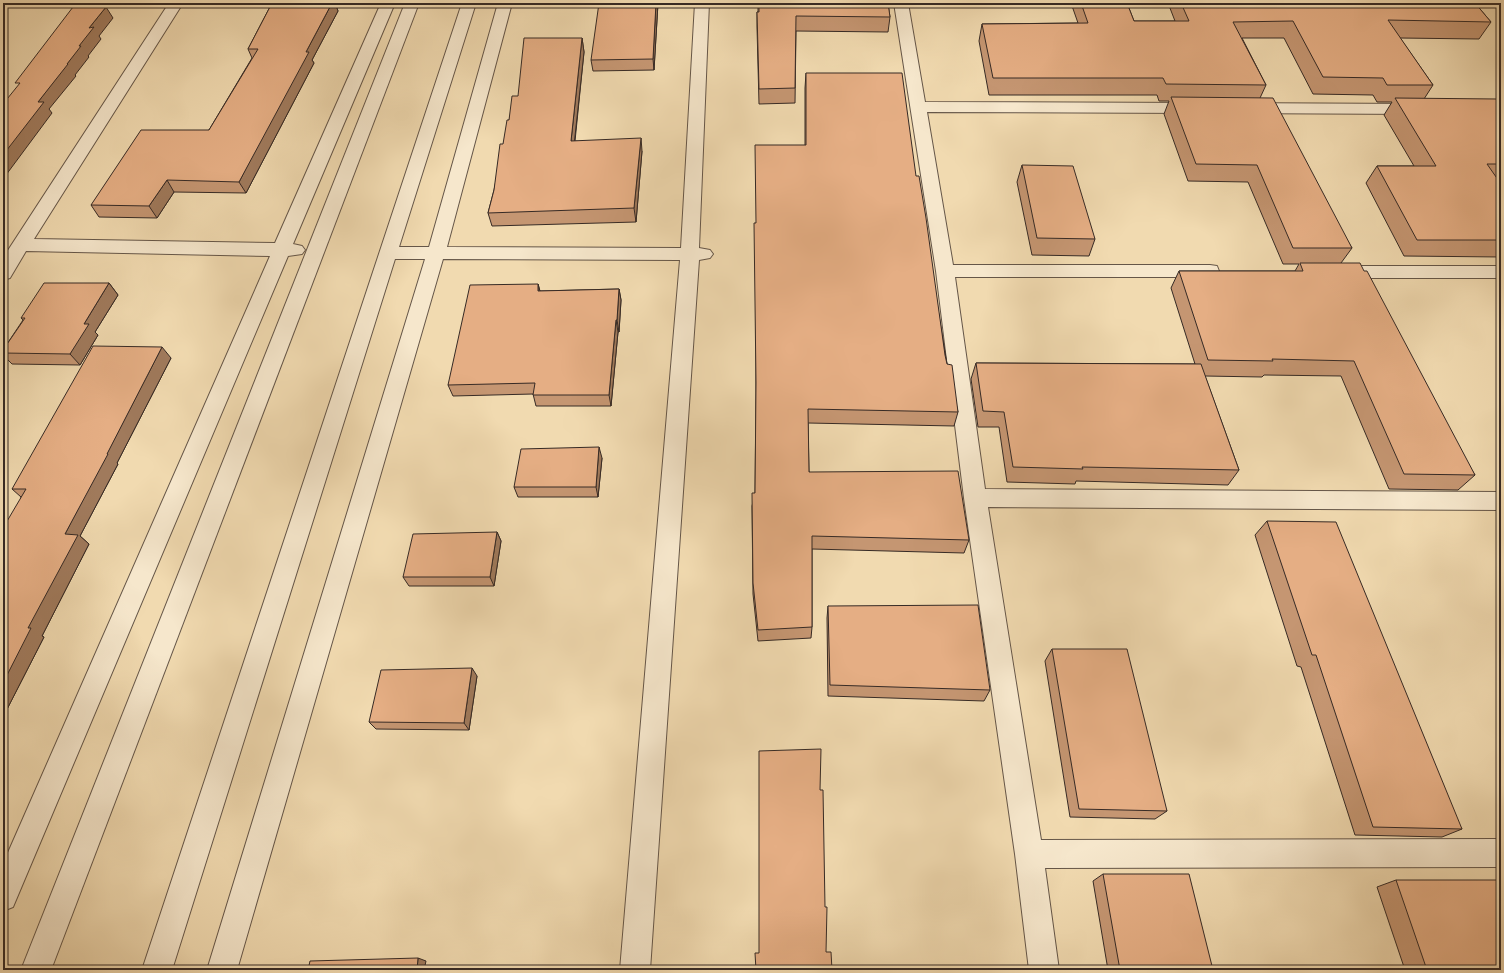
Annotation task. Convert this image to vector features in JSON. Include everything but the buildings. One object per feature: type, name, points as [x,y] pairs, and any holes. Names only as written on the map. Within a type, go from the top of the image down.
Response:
[{"type":"street","points":[[3,273],[176,3]]},
{"type":"street","points":[[3,897],[284,249],[388,3]]},
{"type":"street","points":[[36,970],[412,3]]},
{"type":"street","points":[[156,970],[469,3]]},
{"type":"street","points":[[222,970],[436,252],[505,3]]},
{"type":"street","points":[[635,970],[697,254],[702,3]]},
{"type":"street","points":[[901,3],[945,271],[975,498],[1030,854],[1044,970]]},
{"type":"street","points":[[918,107],[1213,108]]},
{"type":"street","points":[[1229,108],[1429,109]]},
{"type":"street","points":[[21,245],[316,250]]},
{"type":"street","points":[[388,253],[697,254]]},
{"type":"street","points":[[945,271],[1231,271]]},
{"type":"street","points":[[1318,272],[1501,272]]},
{"type":"street","points":[[975,498],[1501,501]]},
{"type":"street","points":[[1030,854],[1501,853]]}]
